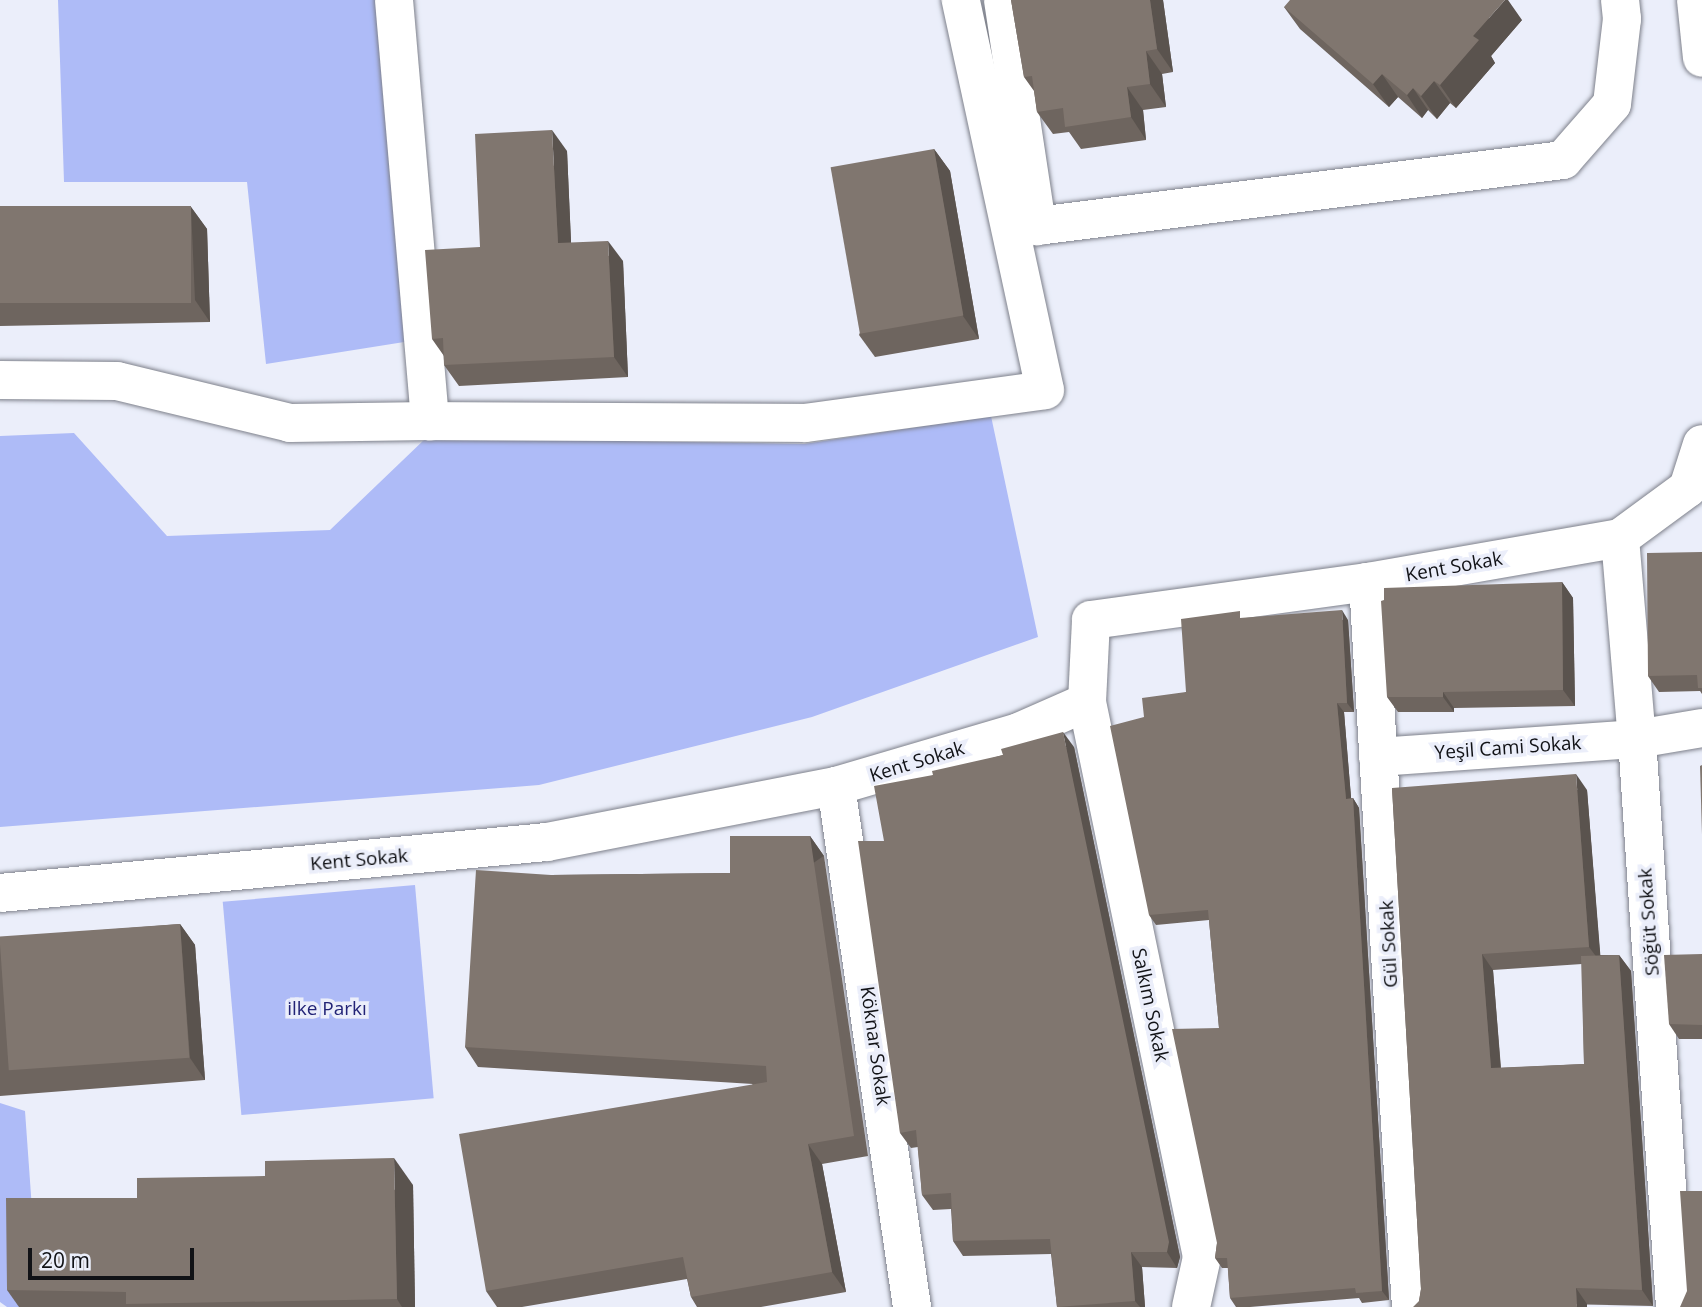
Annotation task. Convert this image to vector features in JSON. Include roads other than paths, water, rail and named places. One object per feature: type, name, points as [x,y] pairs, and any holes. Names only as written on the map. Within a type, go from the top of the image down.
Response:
[{"type":"street","points":[[394,0],[430,421]]},
{"type":"street","points":[[0,380],[117,381],[290,424],[430,421],[805,422],[1045,390],[961,0]]},
{"type":"street","points":[[1003,0],[1037,226],[1563,160],[1612,104],[1622,19],[1620,0]]},
{"type":"street","points":[[1696,0],[1702,58]]},
{"type":"street","name":"Kent Sokak","points":[[0,893],[547,842],[836,786],[1019,732],[1087,702],[1091,620],[1368,582],[1619,538],[1688,488],[1702,444]]},
{"type":"street","name":"Söğüt Sokak","points":[[1619,538],[1637,739],[1675,1307]]},
{"type":"street","name":"Gül Sokak","points":[[1368,582],[1411,1307]]},
{"type":"street","name":"Salkım Sokak","points":[[1087,702],[1202,1256],[1191,1307]]},
{"type":"street","name":"Yeşil Cami Sokak","points":[[1378,757],[1637,739],[1702,728]]},
{"type":"street","name":"Köknar Sokak","points":[[836,786],[912,1307]]},
{"type":"park label","name":"ilke Parkı","points":[[327,1009]]}]
